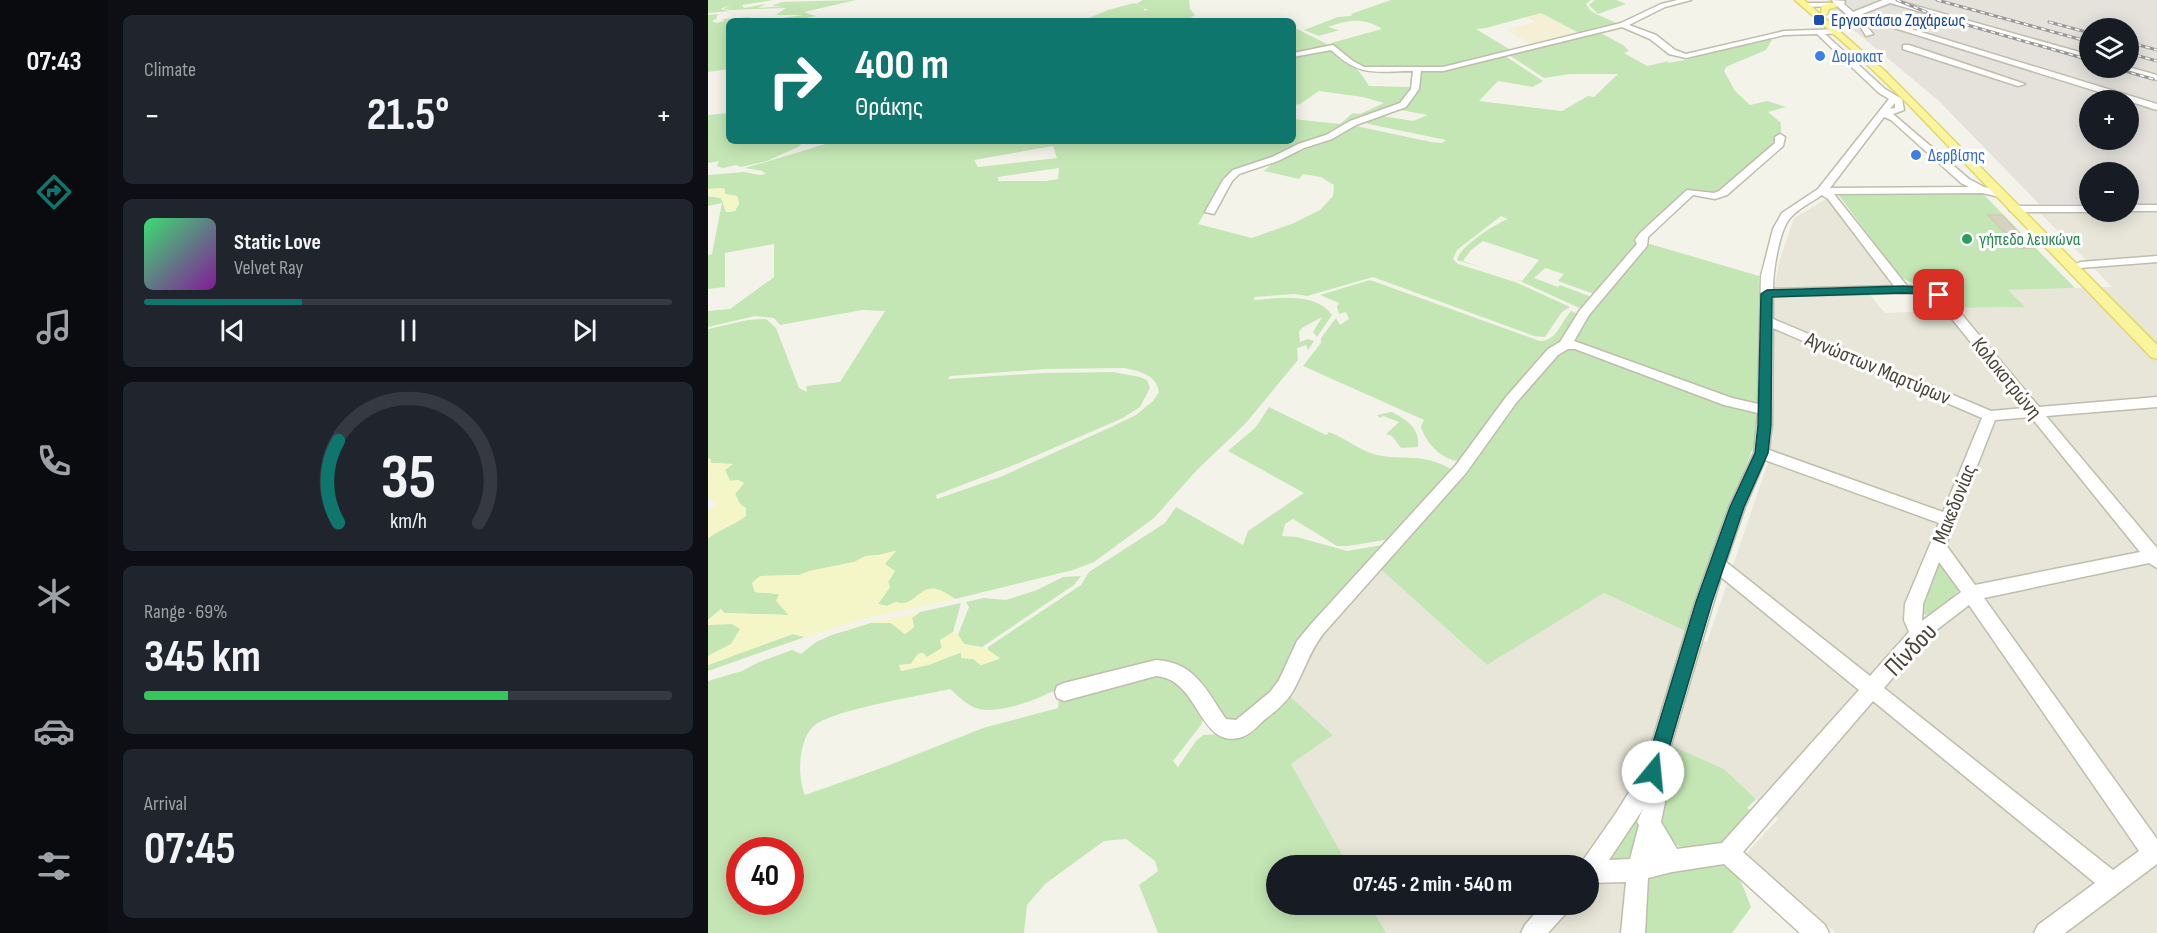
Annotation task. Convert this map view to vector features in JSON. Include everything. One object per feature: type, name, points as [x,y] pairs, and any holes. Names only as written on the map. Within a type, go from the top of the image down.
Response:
[{"type":"main road","points":[[1821,3],[1838,31],[1899,95],[1926,115],[2000,194],[2020,209],[2157,339]]},
{"type":"main road","points":[[1821,3],[1904,82],[2157,354]]},
{"type":"main road","points":[[1900,110],[1926,115]]},
{"type":"street","points":[[1296,54],[1333,47],[1350,63],[1363,69],[1448,69],[1623,25],[1663,5],[1688,0]]},
{"type":"street","points":[[1821,3],[1850,0]]},
{"type":"street","points":[[2079,55],[1889,0],[1855,14],[2157,107]]},
{"type":"street","points":[[1821,3],[1863,25],[1869,34]]},
{"type":"street","points":[[1623,25],[1653,37],[1672,52],[1686,56],[1778,34],[1838,31]]},
{"type":"street","points":[[1819,32],[1882,91],[1899,95]]},
{"type":"street","points":[[2004,41],[2015,37]]},
{"type":"street","points":[[1954,62],[1996,45]]},
{"type":"street","points":[[1906,47],[2022,84]]},
{"type":"street","points":[[1210,212],[1228,180],[1239,170],[1275,159],[1301,146],[1329,137],[1353,123],[1403,105],[1415,89],[1417,70]]},
{"type":"street","points":[[2139,73],[2157,78]]},
{"type":"street","points":[[1884,113],[1900,110],[1899,95]]},
{"type":"street","points":[[1599,855],[1623,821],[1656,763],[1717,564],[1737,507],[1761,453],[1769,266],[1783,218],[1822,191],[1899,95]]},
{"type":"street","points":[[1884,113],[1894,118],[1965,181],[1982,190]]},
{"type":"street","points":[[1565,345],[1584,313],[1643,244],[1641,240],[1644,235],[1691,192],[1715,196],[1723,193],[1780,144],[1780,137]]},
{"type":"street","points":[[1822,191],[1982,190],[2000,194]]},
{"type":"street","points":[[1822,191],[1832,196],[1903,289]]},
{"type":"street","points":[[2020,209],[2079,208]]},
{"type":"street","points":[[2139,208],[2157,208]]},
{"type":"street","points":[[2080,265],[2157,259]]},
{"type":"street","name":"Κολοκοτρώνη","points":[[1767,294],[1903,289],[1932,291],[1939,295],[2156,557]]},
{"type":"street","name":"Αγνώστων Μαρτύρων","points":[[1765,320],[1990,416]]},
{"type":"street","points":[[1064,692],[1156,668],[1171,669],[1186,678],[1220,726],[1233,730],[1248,724],[1277,698],[1286,686],[1303,647],[1317,629],[1461,469],[1511,400],[1539,367],[1556,350],[1565,345],[1576,345],[1729,402],[1764,410]]},
{"type":"street","points":[[1990,416],[2157,402]]},
{"type":"street","name":"Μακεδονίας","points":[[1920,633],[1911,616],[1937,545],[1990,416]]},
{"type":"street","points":[[1761,453],[1947,520]]},
{"type":"street","points":[[1937,545],[2155,851],[2046,933]]},
{"type":"street","name":"Πίνδου","points":[[1728,853],[1920,633],[1972,593],[2156,557]]},
{"type":"street","points":[[1717,564],[2112,883]]},
{"type":"street","points":[[1633,933],[1638,870],[1655,801],[1656,763]]},
{"type":"street","points":[[1648,822],[1672,861]]},
{"type":"street","points":[[1599,871],[1638,870],[1672,861],[1728,853],[1817,933]]},
{"type":"street","points":[[1533,933],[1549,915]]},
{"type":"shaded area","points":[[708,0],[773,0],[742,5],[744,8],[766,4],[758,8],[783,6],[771,6],[782,2],[856,0],[804,12],[816,16],[806,18],[781,18],[804,15],[776,15],[786,8],[723,9],[731,5],[720,9],[730,11],[708,13]]},
{"type":"shaded area","points":[[1143,0],[1189,0],[1190,9],[1195,15],[1190,18],[1089,18]]},
{"type":"shaded area","points":[[1391,0],[1591,0],[1586,4],[1590,10],[1621,25],[1581,34],[1541,13],[1476,29],[1514,52],[1440,68],[1379,69],[1359,66],[1331,43],[1382,29],[1375,25],[1362,21],[1343,23],[1328,27],[1339,30],[1319,36],[1304,30],[1338,17],[1352,16],[1351,14]]},
{"type":"shaded area","points":[[1595,0],[1616,0],[1626,4],[1598,14],[1589,5]]},
{"type":"shaded area","points":[[1827,0],[2157,0],[2157,204],[2139,204],[2139,162],[2079,162],[2079,204],[2039,204],[1939,101],[1831,11],[1837,8]]},
{"type":"shaded area","points":[[1541,13],[1581,34],[1536,46],[1506,30],[1535,22],[1527,18]]},
{"type":"shaded area","points":[[718,14],[712,21],[716,23],[724,21],[723,19],[726,19],[726,69],[708,72],[708,15]]},
{"type":"shaded area","points":[[1296,28],[1329,45],[1296,54]]},
{"type":"shaded area","points":[[1599,32],[1623,45],[1629,51],[1624,53],[1647,66],[1692,58],[1766,37],[1772,40],[1766,50],[1726,67],[1724,71],[1735,91],[1750,105],[1767,101],[1786,107],[1768,112],[1781,123],[1781,142],[1775,151],[1770,149],[1742,175],[1737,174],[1715,195],[1689,189],[1685,192],[1640,236],[1639,243],[1597,295],[1558,281],[1564,274],[1545,268],[1534,278],[1594,298],[1584,310],[1516,279],[1522,281],[1539,260],[1483,241],[1471,250],[1463,261],[1487,269],[1457,260],[1464,248],[1471,242],[1508,219],[1501,216],[1457,250],[1453,259],[1458,264],[1515,282],[1570,307],[1562,312],[1545,337],[1534,336],[1373,277],[1307,296],[1295,294],[1254,297],[1254,300],[1296,298],[1307,300],[1325,308],[1332,315],[1317,337],[1313,332],[1322,317],[1302,328],[1299,332],[1300,342],[1308,339],[1314,341],[1308,350],[1306,345],[1297,348],[1298,360],[1245,424],[1196,471],[1154,518],[1094,562],[1073,570],[955,599],[936,589],[930,589],[907,602],[896,602],[887,606],[878,604],[890,587],[888,582],[895,571],[884,564],[895,551],[866,556],[854,562],[799,575],[760,576],[752,583],[755,592],[780,594],[777,601],[789,615],[724,613],[721,609],[708,620],[708,538],[745,516],[746,509],[740,504],[735,494],[744,483],[738,480],[730,481],[725,470],[732,464],[711,463],[710,458],[708,459],[708,329],[748,320],[766,319],[776,328],[799,388],[807,392],[806,386],[840,382],[885,311],[862,310],[780,325],[774,318],[755,316],[708,327],[708,311],[730,309],[774,277],[774,244],[725,253],[725,287],[708,289],[708,255],[712,254],[722,203],[708,206],[708,196],[721,198],[727,212],[735,211],[739,203],[737,196],[724,194],[725,189],[708,189],[708,175],[744,172],[766,174],[745,168],[826,144],[1296,144],[1296,119],[1340,124],[1353,113],[1360,114],[1384,103],[1363,97],[1319,91],[1296,105],[1296,55],[1327,48],[1345,57],[1369,86],[1413,87],[1399,106],[1331,130],[1329,132],[1344,127],[1329,136],[1278,157],[1236,170],[1225,180],[1198,224],[1252,238],[1294,223],[1320,210],[1333,196],[1334,185],[1321,177],[1303,174],[1299,179],[1264,171],[1274,162],[1272,161],[1332,140],[1356,126],[1431,142],[1442,143],[1446,140],[1367,122],[1382,116],[1413,121],[1428,115],[1395,109],[1406,103],[1415,94],[1420,72],[1449,69],[1505,56],[1543,81],[1533,87],[1498,81],[1479,101],[1562,111],[1588,96],[1594,97],[1618,74],[1570,74],[1544,78],[1509,55]],"holes":[[[1053,146],[1057,158],[978,167],[974,160]],[[1059,168],[1058,179],[998,181],[998,177]],[[1124,368],[1151,377],[1159,392],[1153,401],[1136,415],[1000,477],[937,499],[936,495],[1014,465],[1123,418],[1140,407],[1150,388],[1147,380],[1113,372],[1043,373],[948,379],[950,376],[1046,369]]]},
{"type":"shaded area","points":[[726,113],[726,144],[801,144],[767,161],[741,167],[736,165],[723,168],[717,166],[719,161],[708,163],[708,115]]},
{"type":"shaded area","points":[[1837,193],[1982,193],[2075,288],[2008,290],[2025,307],[1957,308],[1941,289],[1922,288],[1900,277]]},
{"type":"shaded area","points":[[1831,198],[1895,288],[1865,289],[1885,313],[1958,310],[1957,308],[2024,307],[2007,290],[2112,287],[2038,211],[2079,211],[2079,222],[2139,222],[2139,212],[2157,212],[2157,933],[1836,933],[1745,855],[1778,819],[1724,769],[1655,739],[1645,773],[1587,855],[1342,855],[1291,764],[1333,735],[1286,693],[1303,655],[1377,566],[1487,665],[1604,593],[1707,642],[1768,462],[1773,437],[1773,296],[1779,262],[1794,218]]},
{"type":"shaded area","points":[[1650,244],[1759,276],[1758,401],[1752,404],[1743,402],[1577,342],[1573,338],[1573,334]]},
{"type":"shaded area","points":[[1370,280],[1540,341],[1551,338],[1571,311],[1581,315],[1564,342],[1461,461],[1455,461],[1436,451],[1431,445],[1421,426],[1424,420],[1303,366],[1321,343],[1321,338],[1336,318],[1340,325],[1349,319],[1346,312],[1339,314],[1337,307],[1339,303],[1320,295]]},
{"type":"shaded area","points":[[1568,346],[1755,410],[1759,418],[1755,442],[1685,631],[1604,593],[1487,665],[1377,566],[1556,353]]},
{"type":"shaded area","points":[[1269,407],[1326,435],[1329,432],[1371,453],[1388,457],[1431,460],[1451,469],[1449,477],[1438,491],[1391,539],[1337,546],[1293,519],[1285,524],[1282,536],[1297,537],[1347,551],[1388,544],[1308,635],[1275,695],[1242,722],[1230,725],[1194,677],[1179,665],[1169,663],[1148,664],[1060,691],[1059,688],[1017,705],[993,710],[973,707],[950,689],[859,708],[815,725],[809,731],[802,748],[800,768],[802,787],[805,795],[983,728],[1058,708],[1059,698],[1118,680],[1151,675],[1165,675],[1177,679],[1189,690],[1205,715],[1201,725],[1173,761],[1178,767],[1196,741],[1203,735],[1240,733],[1263,717],[1286,693],[1333,735],[1291,764],[1342,855],[1266,855],[1266,915],[1376,915],[1386,933],[1158,933],[1139,885],[1158,871],[1155,861],[1126,839],[1104,841],[1045,884],[1027,905],[1024,933],[708,933],[708,681],[742,671],[792,650],[801,654],[816,642],[871,623],[891,623],[905,634],[914,627],[912,618],[920,612],[961,603],[953,632],[940,640],[942,648],[927,657],[923,653],[918,654],[911,664],[899,665],[901,671],[928,665],[962,652],[962,658],[973,659],[981,665],[999,659],[988,650],[988,647],[1081,585],[1089,572],[1165,523],[1176,507],[1243,545],[1248,531],[1304,493],[1228,451],[1256,427]]},
{"type":"shaded area","points":[[1392,412],[1415,430],[1418,447],[1401,448],[1392,436],[1386,434],[1399,422],[1383,416],[1380,418],[1377,415]]},
{"type":"shaded area","points":[[1939,560],[1962,587],[1934,616],[1924,614],[1920,609]]},
{"type":"shaded area","points":[[1081,576],[1074,585],[982,647],[964,644],[958,635],[969,607],[966,602],[984,598],[1006,600],[1037,590],[1063,577]]},
{"type":"shaded area","points":[[732,624],[741,629],[731,644],[708,656],[708,625]]},
{"type":"shaded area","points":[[793,634],[805,637],[708,671],[708,665]]},
{"type":"shaded area","points":[[1670,745],[1724,769],[1756,799],[1747,808],[1755,814],[1725,847],[1684,849],[1661,836],[1659,783]]},
{"type":"shaded area","points":[[1649,791],[1634,838],[1636,854],[1631,862],[1606,860]]},
{"type":"shaded area","points":[[1725,865],[1739,879],[1751,907],[1732,933],[1645,933],[1644,884],[1648,876]]},
{"type":"shaded area","points":[[1624,882],[1625,933],[1386,933],[1376,915],[1599,915],[1599,884]]},
{"type":"sand","points":[[708,189],[725,189],[725,194],[737,196],[739,203],[735,211],[726,212],[721,198],[708,196]]},
{"type":"sand","points":[[710,458],[711,463],[733,464],[725,470],[730,481],[738,480],[744,483],[735,494],[740,504],[746,508],[746,516],[708,538],[708,511],[718,504],[708,498],[708,482],[711,475],[708,474],[708,459]]},
{"type":"sand","points":[[896,551],[885,564],[895,571],[888,582],[890,587],[878,604],[887,606],[896,602],[907,602],[930,589],[941,591],[955,599],[864,619],[805,637],[792,634],[708,665],[708,656],[731,644],[740,629],[732,624],[708,625],[708,620],[721,609],[724,613],[789,615],[776,601],[779,594],[755,592],[752,583],[760,576],[799,575],[854,562],[866,556]]},
{"type":"sand","points":[[920,612],[912,618],[914,627],[905,634],[891,623],[871,623]]},
{"type":"sand","points":[[953,632],[964,644],[988,650],[1000,658],[981,665],[973,659],[961,658],[961,652],[928,665],[901,671],[899,665],[911,664],[918,654],[923,653],[927,657],[942,648],[940,640]]},
{"type":"building","points":[[1988,215],[2002,215],[2034,248],[2019,248]]},
{"type":"railway","points":[[1897,0],[1936,16],[2079,57]]},
{"type":"railway","points":[[1937,0],[2079,39]]},
{"type":"railway","points":[[2049,22],[2079,30]]},
{"type":"railway","points":[[2139,45],[2157,50]]},
{"type":"railway","points":[[2139,56],[2157,61]]},
{"type":"railway","points":[[2139,75],[2153,79]]},
{"type":"place","name":"Εργοστάσιο Ζαχάρεως","points":[[1819,20]]},
{"type":"place","name":"Δομοκατ","points":[[1820,56]]},
{"type":"place","name":"Δερβίσης","points":[[1916,155]]},
{"type":"place","name":"γήπεδο λευκώνα","points":[[1967,239]]},
{"type":"route","points":[[1653,772],[1704,602],[1737,507],[1761,453],[1765,425],[1767,294],[1903,289],[1932,291],[1939,295]]}]
